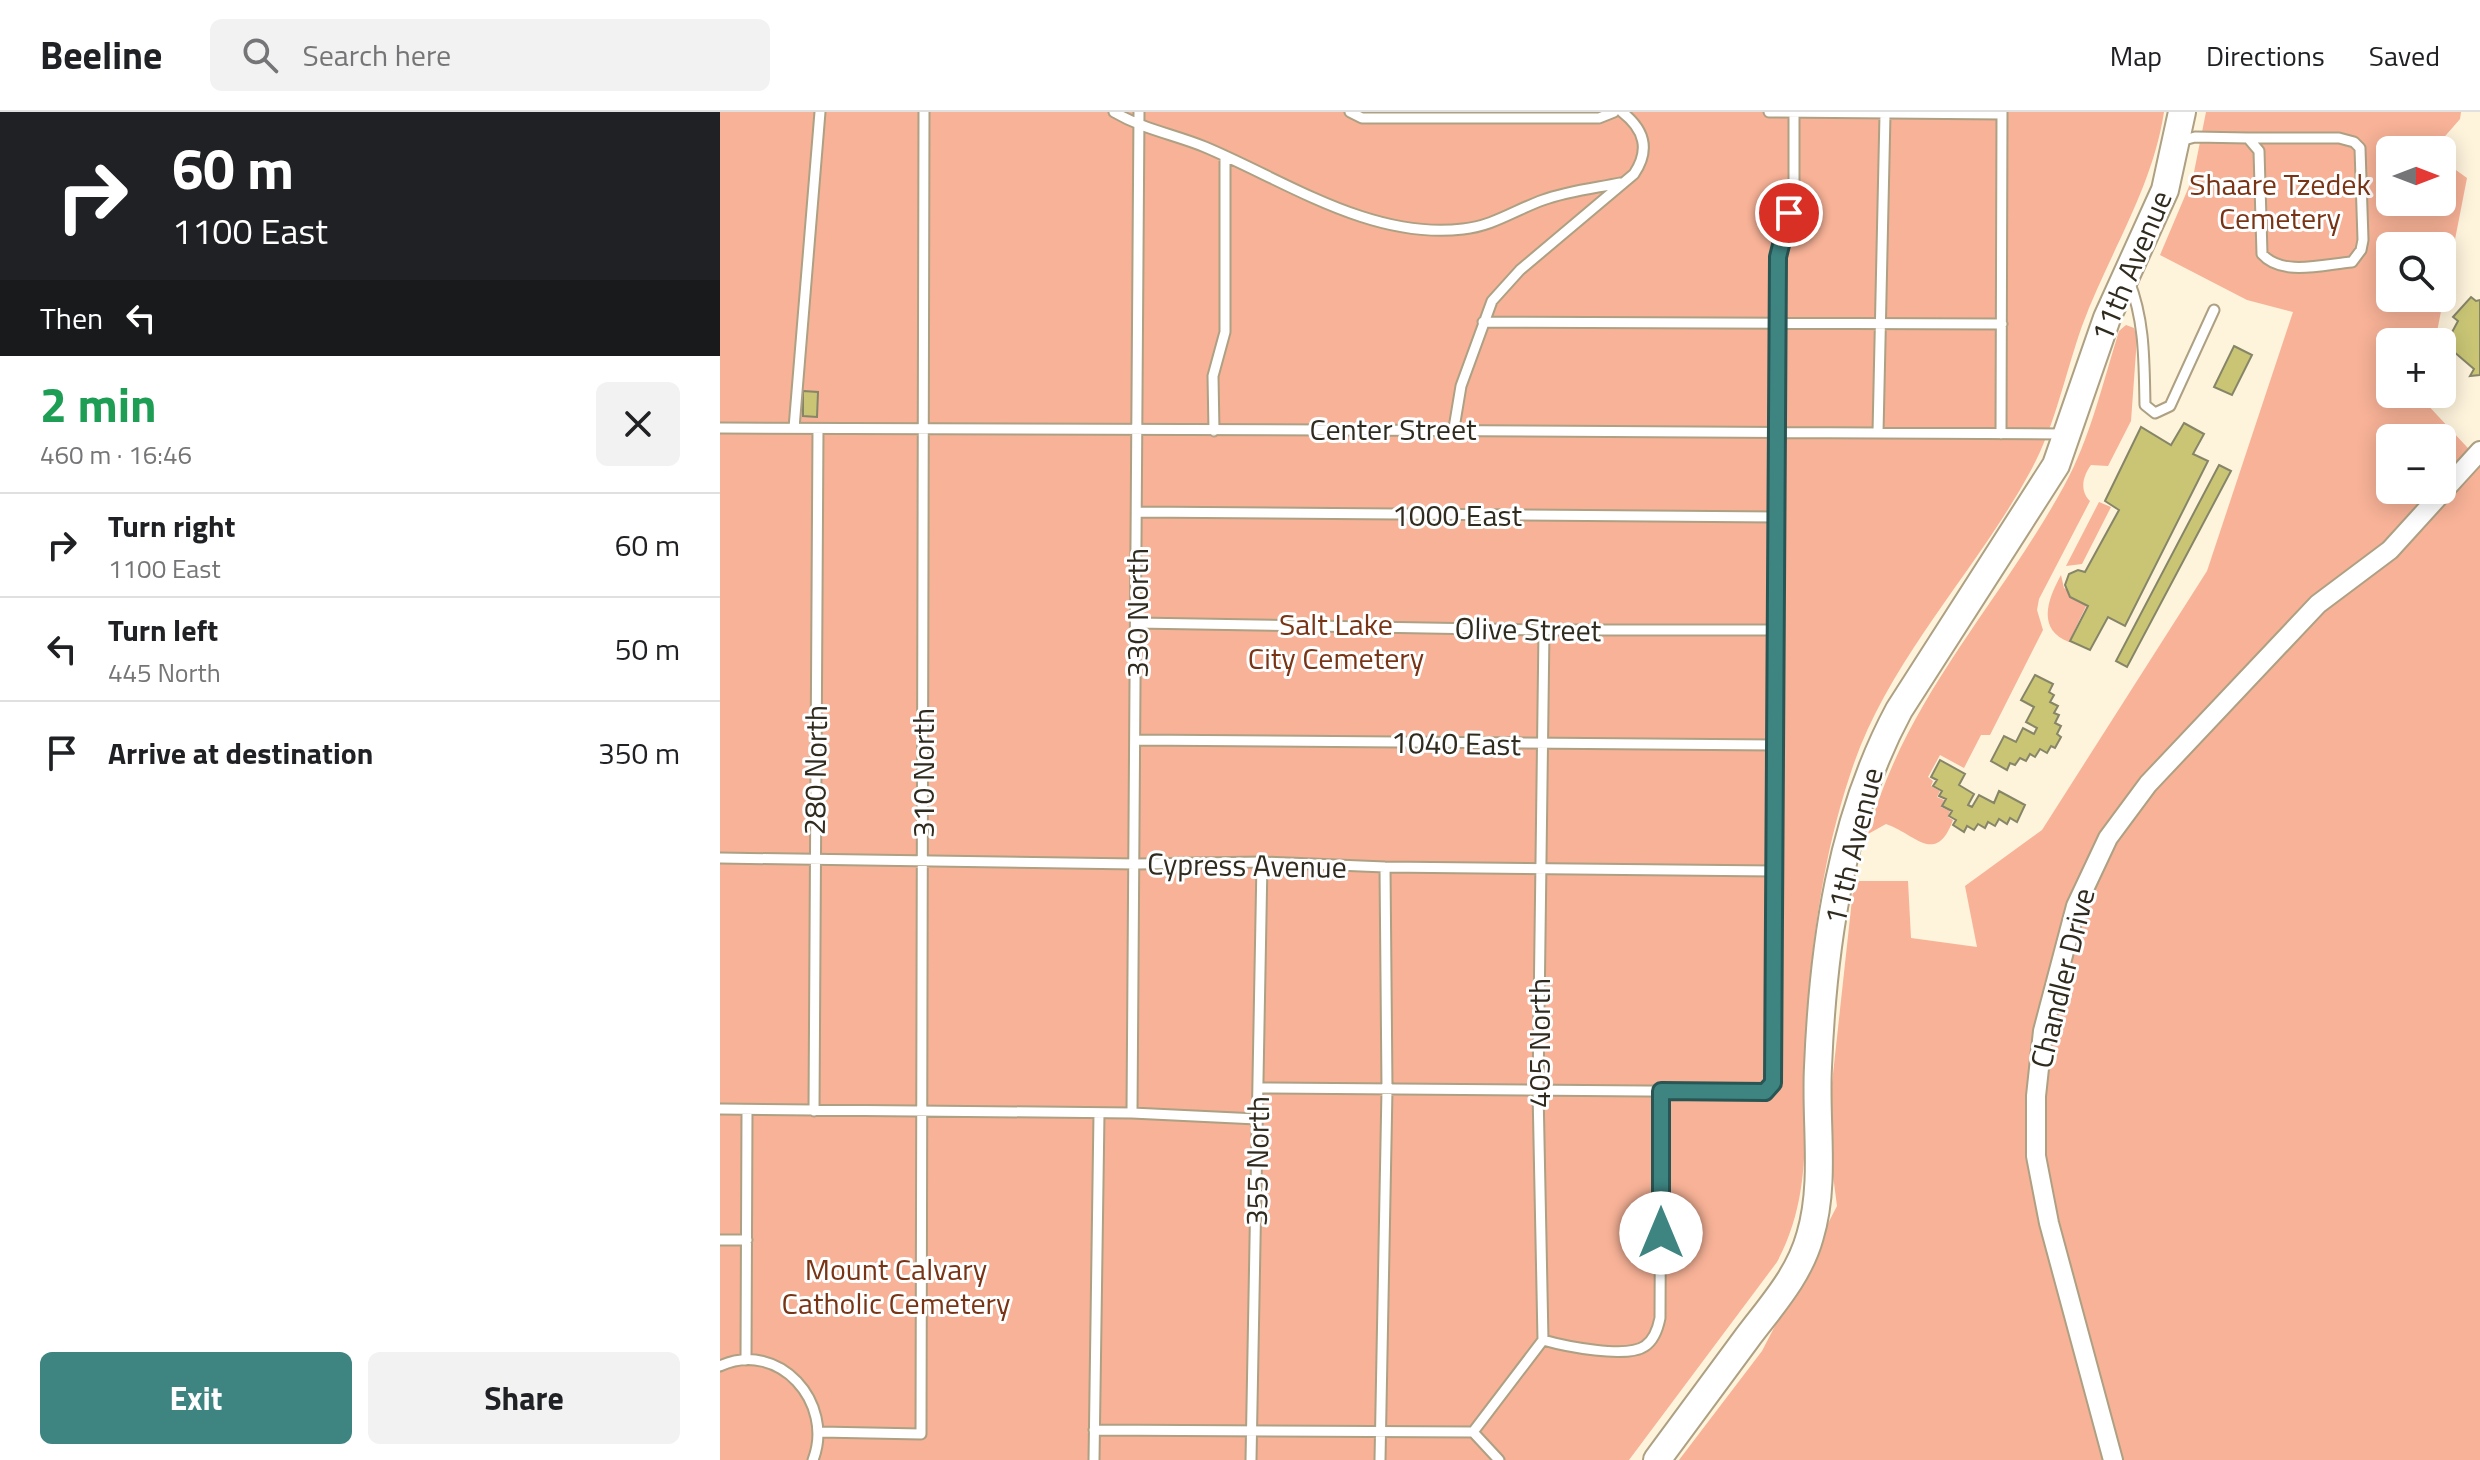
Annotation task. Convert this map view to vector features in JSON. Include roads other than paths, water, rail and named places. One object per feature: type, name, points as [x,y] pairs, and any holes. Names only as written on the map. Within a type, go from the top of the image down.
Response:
[{"type":"street","name":"11th Avenue","points":[[1657,1460],[1776,1303],[1802,1258],[1817,1205],[1818,1066],[1830,935],[1858,802],[1877,750],[1899,710],[2056,465],[2107,318],[2165,190],[2182,112]]},
{"type":"street","name":"Chandler Drive","points":[[2113,1460],[2049,1223],[2036,1156],[2036,1096],[2043,1031],[2076,906],[2108,838],[2148,784],[2318,604],[2390,550],[2480,451]]},
{"type":"lane","points":[[794,428],[820,112]]},
{"type":"lane","name":"310 North","points":[[820,1432],[921,1434],[924,112]]},
{"type":"lane","points":[[1114,112],[1139,127],[1204,147],[1387,225],[1428,230],[1484,226],[1553,196],[1620,183]]},
{"type":"lane","name":"330 North","points":[[1132,1113],[1139,112]]},
{"type":"lane","points":[[1350,112],[1362,118],[1599,118],[1614,112]]},
{"type":"lane","points":[[1454,428],[1461,386],[1483,322],[1504,286],[1634,174],[1646,149],[1637,127],[1622,112]]},
{"type":"lane","points":[[1769,112],[2002,113],[2001,434]]},
{"type":"lane","points":[[1259,1088],[1765,1092],[1773,1083],[1778,257],[1794,192],[1794,113]]},
{"type":"lane","points":[[1878,433],[1885,114]]},
{"type":"lane","points":[[2177,141],[2195,137],[2339,138],[2354,142],[2360,148],[2363,240],[2361,250],[2352,262],[2296,267],[2269,262],[2262,254],[2259,151],[2248,138]]},
{"type":"lane","points":[[1214,431],[1213,376],[1225,332],[1225,158]]},
{"type":"lane","points":[[2126,275],[2139,306],[2145,405],[2155,413],[2170,406],[2214,310]]},
{"type":"lane","points":[[1483,322],[2002,324]]},
{"type":"lane","name":"Center Street","points":[[720,428],[1138,431],[1454,428],[2067,434]]},
{"type":"lane","name":"280 North","points":[[814,1111],[818,429]]},
{"type":"lane","name":"1000 East","points":[[1137,512],[1776,517]]},
{"type":"lane","name":"Olive Street","points":[[1137,623],[1544,630],[1775,630]]},
{"type":"lane","name":"405 North","points":[[1543,1340],[1538,1090],[1544,630]]},
{"type":"lane","name":"1040 East","points":[[1136,740],[1775,745]]},
{"type":"lane","name":"Cypress Avenue","points":[[720,858],[1136,864],[1262,862],[1385,867],[1774,871]]},
{"type":"lane","name":"355 North","points":[[1251,1460],[1262,862]]},
{"type":"lane","points":[[1380,1460],[1387,1089],[1385,867]]},
{"type":"lane","points":[[1473,1432],[1543,1340],[1574,1347],[1632,1352],[1646,1346],[1652,1339],[1660,1318],[1661,1091]]},
{"type":"lane","points":[[720,1109],[1132,1113],[1257,1119]]},
{"type":"lane","points":[[746,1360],[747,1110]]},
{"type":"lane","points":[[1094,1460],[1099,1113]]},
{"type":"lane","points":[[720,1240],[747,1240]]},
{"type":"lane","points":[[720,1366],[734,1360],[771,1362],[795,1378],[809,1396],[820,1432],[813,1460]]},
{"type":"lane","points":[[1094,1430],[1381,1434],[1473,1432],[1499,1460]]},
{"type":"park label","name":"Shaare Tzedek Cemetery","points":[[2280,201]]},
{"type":"park label","name":"Salt Lake City Cemetery","points":[[1336,641]]},
{"type":"park label","name":"Mount Calvary Catholic Cemetery","points":[[896,1286]]}]
